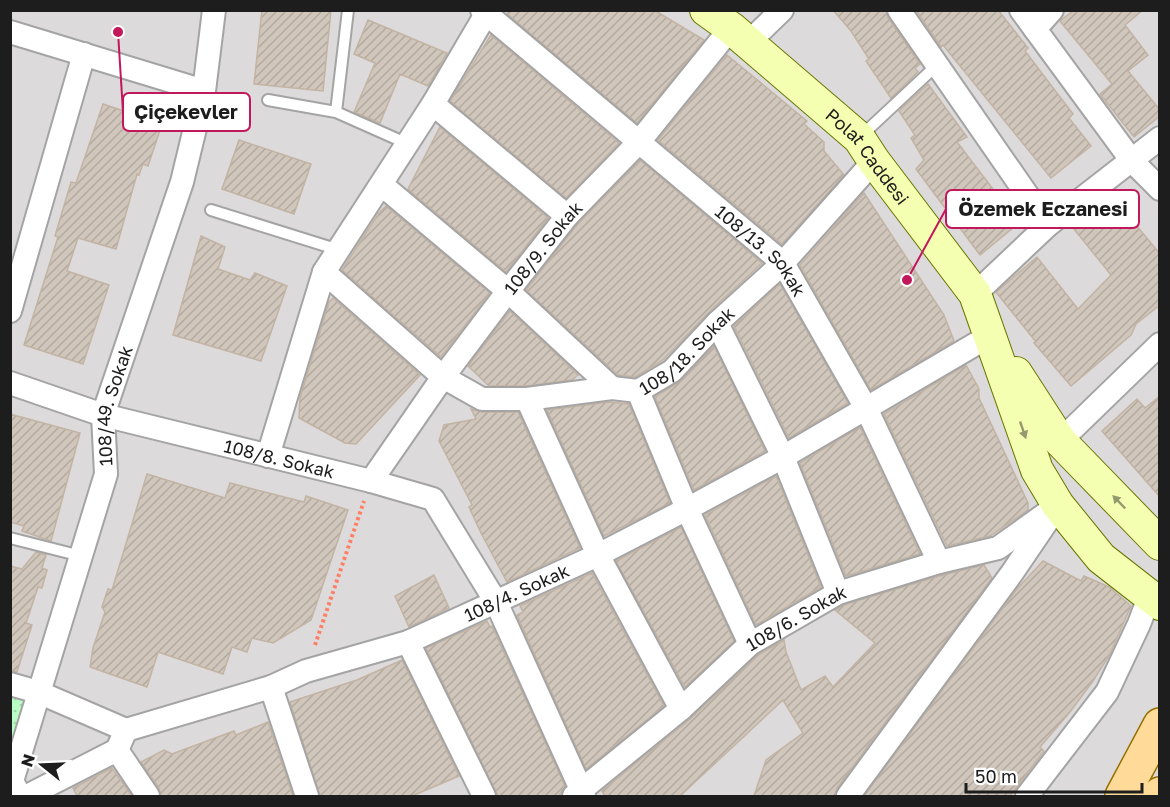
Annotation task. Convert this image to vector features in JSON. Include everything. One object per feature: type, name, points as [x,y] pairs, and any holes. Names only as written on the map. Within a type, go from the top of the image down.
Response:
[{"type":"main road","name":"Polat Caddesi","points":[[728,27],[866,150],[975,294],[1036,470],[1058,506],[1101,558],[1155,599]]},
{"type":"main road","name":"Polat Caddesi","points":[[991,335],[1060,441],[1160,544]]},
{"type":"main road","points":[[1122,796],[1160,725]]},
{"type":"street","name":"108/49. Sokak","points":[[20,796],[12,781],[106,474],[103,415],[182,182],[204,91],[214,10]]},
{"type":"street","name":"108/9. Sokak","points":[[371,481],[443,377],[508,291],[567,216],[638,143],[728,27],[782,10]]},
{"type":"street","points":[[899,10],[1048,225]]},
{"type":"street","points":[[1021,10],[1132,161],[1160,189]]},
{"type":"street","points":[[1035,29],[1052,10]]},
{"type":"street","points":[[268,456],[324,272],[433,104],[484,12]]},
{"type":"street","name":"108/13. Sokak","points":[[484,12],[783,262],[866,408],[939,562]]},
{"type":"street","points":[[10,32],[204,91]]},
{"type":"street","points":[[10,311],[84,54]]},
{"type":"street","points":[[433,104],[567,216]]},
{"type":"street","points":[[975,294],[1048,225],[1160,138]]},
{"type":"street","name":"108/18. Sokak","points":[[324,272],[443,377],[482,399],[527,399],[612,388],[638,391],[672,370],[717,323],[783,262],[866,150]]},
{"type":"street","points":[[382,185],[508,291],[612,388]]},
{"type":"street","points":[[717,323],[783,457],[838,593]]},
{"type":"street","name":"108/4. Sokak","points":[[27,796],[122,740],[271,687],[306,671],[408,642],[598,555],[783,457],[991,335]]},
{"type":"street","points":[[1060,441],[1160,344]]},
{"type":"street","name":"108/8. Sokak","points":[[10,382],[103,415],[371,481],[433,499],[496,602],[580,795]]},
{"type":"street","points":[[638,391],[687,509],[750,644]]},
{"type":"street","points":[[527,399],[598,555],[681,709]]},
{"type":"street","points":[[848,796],[1012,573],[1058,506]]},
{"type":"street","name":"108/6. Sokak","points":[[580,795],[681,709],[750,644],[838,593],[939,562],[998,548],[1058,506]]},
{"type":"street","points":[[1027,796],[1107,692],[1139,624],[1155,599]]},
{"type":"street","points":[[408,642],[484,796]]},
{"type":"street","points":[[10,684],[38,692],[122,740],[148,796]]},
{"type":"street","points":[[271,687],[307,796]]},
{"type":"lane","points":[[336,112],[348,10]]},
{"type":"lane","points":[[866,150],[937,64]]},
{"type":"lane","points":[[268,100],[336,112],[408,144]]},
{"type":"lane","points":[[211,210],[339,250]]},
{"type":"lane","points":[[10,538],[81,556]]},
{"type":"path","points":[[306,671],[371,481]]},
{"type":"shaded area","points":[[10,11],[1159,11],[1159,796],[11,796]]},
{"type":"green space","points":[[11,696],[26,700],[11,751]]},
{"type":"building","points":[[262,10],[331,10],[323,91],[254,84]]},
{"type":"building","points":[[509,10],[654,10],[704,40],[637,123],[507,14]]},
{"type":"building","points":[[833,10],[886,10],[888,18],[920,64],[915,68],[918,72],[891,98],[866,61],[869,59],[851,31]]},
{"type":"building","points":[[916,10],[998,10],[1028,48],[1025,51],[1073,114],[1069,118],[1091,146],[1051,178],[943,45],[941,47]]},
{"type":"building","points":[[1074,10],[1143,10],[1125,25],[1148,55],[1128,71],[1160,110],[1160,116],[1134,137],[1100,94],[1112,84],[1060,21]]},
{"type":"building","points":[[368,20],[447,53],[428,86],[400,74],[380,123],[354,112],[375,63],[354,54]]},
{"type":"building","points":[[491,35],[619,143],[566,198],[450,101]]},
{"type":"building","points":[[727,55],[807,121],[804,124],[824,142],[824,151],[844,175],[782,244],[658,140]]},
{"type":"building","points":[[928,84],[967,137],[957,142],[1019,223],[980,255],[916,169],[924,160],[911,138],[915,135],[899,111]]},
{"type":"building","points":[[103,104],[162,124],[148,166],[143,164],[139,175],[137,174],[116,249],[78,238],[67,271],[109,285],[83,364],[24,345],[58,237],[55,236],[71,182],[76,183]]},
{"type":"building","points":[[440,127],[548,218],[506,272],[408,189]]},
{"type":"building","points":[[239,140],[311,164],[294,214],[222,189]]},
{"type":"building","points":[[640,160],[762,263],[708,313],[663,360],[635,377],[618,375],[526,290],[577,225]]},
{"type":"building","points":[[864,193],[944,315],[954,341],[871,390],[800,265]]},
{"type":"building","points":[[1113,197],[1160,254],[1160,305],[1136,324],[1131,335],[1071,386],[1034,343],[1036,342],[996,292],[1037,257],[1078,309],[1111,275],[1074,229]]},
{"type":"building","points":[[386,206],[490,293],[441,357],[342,270],[379,213]]},
{"type":"building","points":[[201,236],[225,247],[218,269],[250,280],[255,273],[287,286],[261,361],[173,335]]},
{"type":"building","points":[[780,284],[848,403],[789,438],[734,326]]},
{"type":"building","points":[[333,298],[420,375],[356,444],[345,443],[299,418],[300,398],[329,302]]},
{"type":"building","points":[[510,311],[578,375],[572,380],[526,386],[489,386],[468,366]]},
{"type":"building","points":[[714,346],[765,451],[694,490],[655,397],[682,380]]},
{"type":"building","points":[[966,365],[979,389],[979,398],[1028,503],[1028,510],[990,536],[947,546],[884,414]]},
{"type":"building","points":[[1160,396],[1160,497],[1102,431],[1137,399],[1145,408]]},
{"type":"building","points":[[609,402],[629,404],[670,503],[604,536],[547,410]]},
{"type":"building","points":[[471,409],[482,412],[518,412],[580,548],[507,582],[481,533],[469,507],[472,505],[439,441],[444,425],[476,419]]},
{"type":"building","points":[[10,414],[80,433],[51,541],[22,531],[24,526],[10,522]]},
{"type":"building","points":[[860,427],[920,554],[846,576],[800,463]]},
{"type":"building","points":[[147,474],[225,498],[230,483],[304,502],[306,496],[348,510],[311,620],[273,643],[252,638],[247,652],[232,647],[223,674],[158,652],[147,687],[90,667],[93,648],[105,612],[102,607],[108,589],[112,590]]},
{"type":"building","points":[[776,476],[821,587],[756,625],[705,515]]},
{"type":"building","points":[[681,527],[734,641],[685,687],[616,561]]},
{"type":"building","points":[[36,552],[46,555],[42,568],[47,570],[42,588],[38,587],[26,623],[32,625],[17,672],[10,671],[10,566],[22,569]]},
{"type":"building","points":[[1043,561],[1081,581],[1084,576],[1109,587],[1131,606],[1110,654],[1093,681],[1040,747],[1044,751],[1010,796],[864,796],[1017,589]]},
{"type":"building","points":[[984,565],[992,578],[837,788],[835,796],[754,796],[766,760],[803,733],[783,700],[680,796],[605,796],[602,791],[690,719],[758,655],[784,640],[786,652],[801,690],[825,676],[833,687],[875,643],[835,610],[843,605]]},
{"type":"building","points":[[592,573],[664,706],[586,769],[517,615],[523,612],[520,606]]},
{"type":"building","points":[[434,575],[449,608],[409,627],[395,596]]},
{"type":"building","points":[[487,621],[490,627],[492,626],[565,786],[559,796],[498,796],[426,648]]},
{"type":"building","points":[[402,660],[459,776],[412,796],[320,796],[290,702],[357,680]]},
{"type":"building","points":[[268,722],[293,796],[161,796],[159,788],[141,762],[164,750],[172,754],[234,731],[236,735]]},
{"type":"building","points":[[112,768],[132,796],[77,796],[73,788]]},
{"type":"place","name":"Çiçekevler","points":[[118,32]]},
{"type":"place","name":"Özemek Eczanesi","points":[[907,280]]}]
